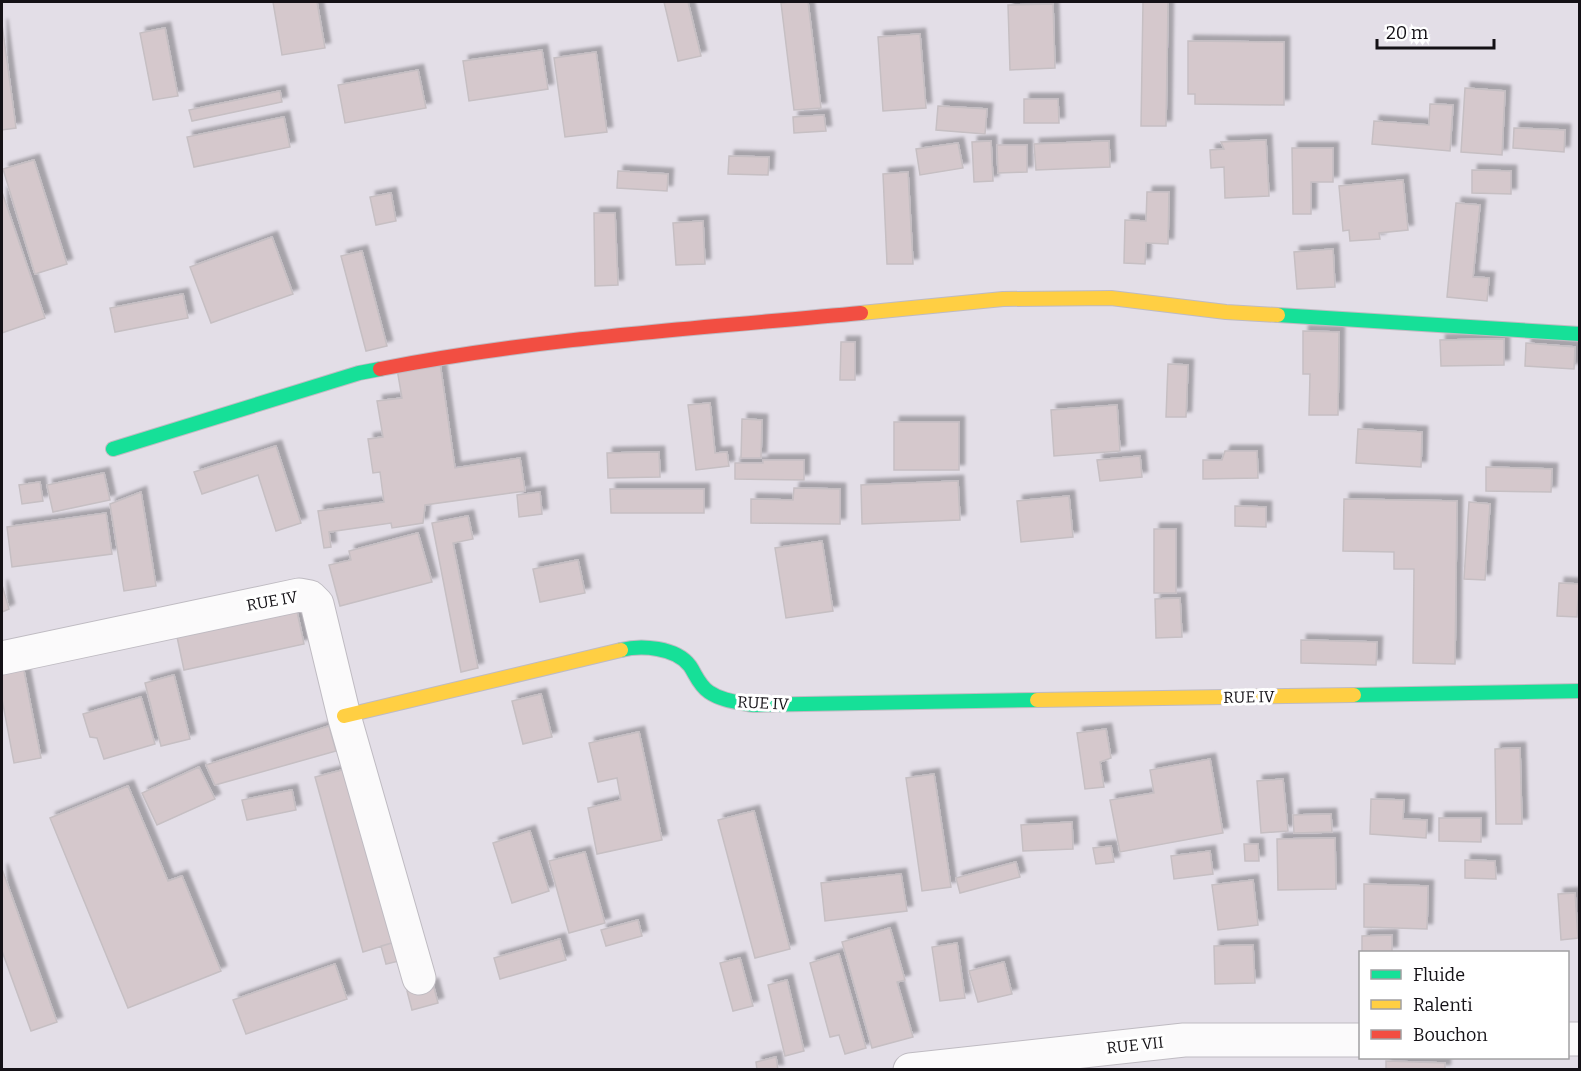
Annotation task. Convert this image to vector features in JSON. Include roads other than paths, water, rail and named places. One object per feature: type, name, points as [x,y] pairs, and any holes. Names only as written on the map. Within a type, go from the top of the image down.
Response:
[{"type":"street","points":[[113,449],[359,373],[442,357],[542,343],[1003,299],[1112,298],[1226,312],[1580,334]]},
{"type":"street","name":"RUE IV","points":[[2,658],[304,594],[316,604],[344,716],[627,648],[662,650],[676,655],[687,662],[705,689],[725,700],[753,705],[1580,691]]},
{"type":"street","points":[[344,716],[419,978]]},
{"type":"street","name":"RUE VII","points":[[910,1070],[1184,1041],[1359,1040]]}]
